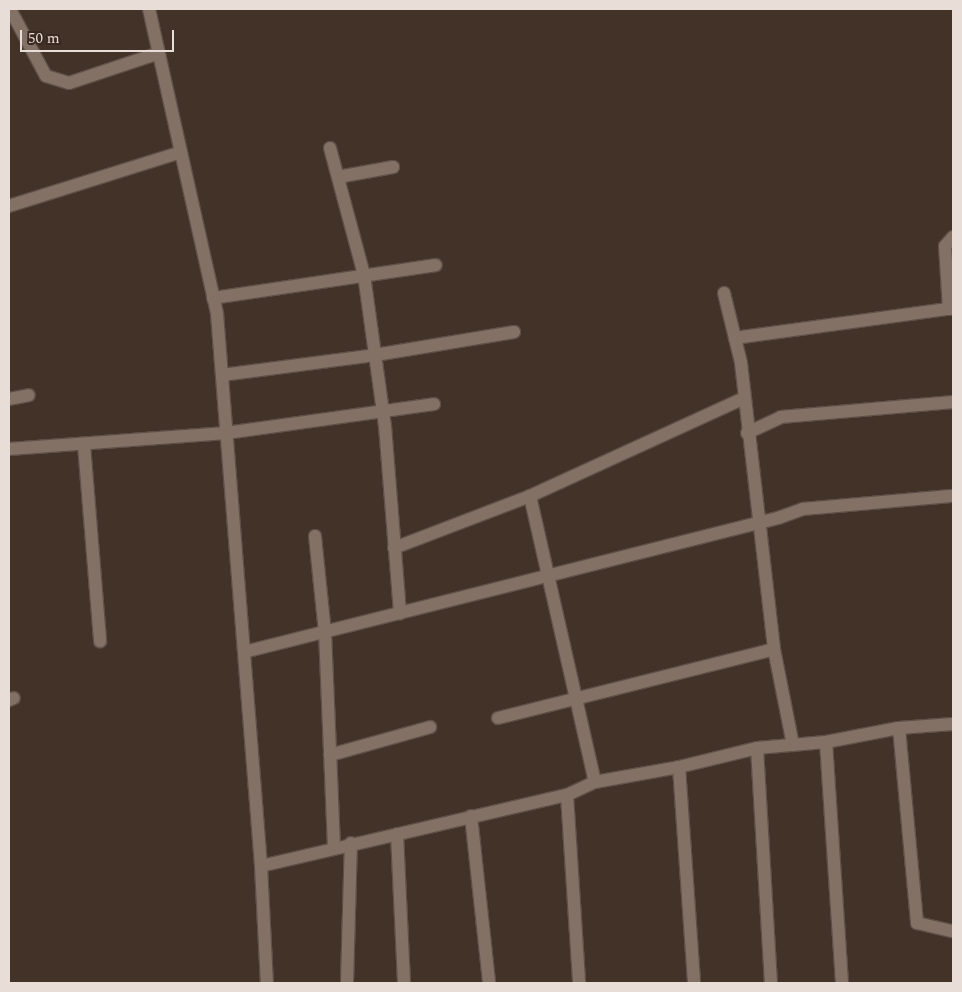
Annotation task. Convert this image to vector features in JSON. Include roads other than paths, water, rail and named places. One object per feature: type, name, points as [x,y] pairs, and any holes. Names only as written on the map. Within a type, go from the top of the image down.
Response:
[{"type":"street","points":[[10,9],[46,76],[69,83],[159,53]]},
{"type":"street","points":[[149,9],[213,298],[222,375],[261,866],[267,983]]},
{"type":"street","points":[[330,148],[364,275],[383,411],[400,613]]},
{"type":"street","points":[[9,206],[181,152]]},
{"type":"street","points":[[338,177],[393,167]]},
{"type":"street","points":[[735,338],[951,309],[944,246],[953,237]]},
{"type":"street","points":[[213,298],[436,265]]},
{"type":"street","points":[[724,292],[735,338],[744,398],[774,650],[793,745]]},
{"type":"street","points":[[222,375],[376,355],[514,332]]},
{"type":"street","points":[[9,398],[30,396]]},
{"type":"street","points":[[394,548],[530,496],[744,398]]},
{"type":"street","points":[[747,433],[781,417],[953,402]]},
{"type":"street","points":[[9,449],[84,445],[226,433],[434,404]]},
{"type":"street","points":[[84,445],[100,641]]},
{"type":"street","points":[[530,496],[595,782]]},
{"type":"street","points":[[244,652],[548,577],[758,523],[803,509],[953,496]]},
{"type":"street","points":[[315,536],[326,632],[334,848]]},
{"type":"street","points":[[498,718],[575,697],[774,650]]},
{"type":"street","points":[[261,866],[351,843],[567,795],[595,782],[679,767],[757,748],[826,742],[899,728],[953,724]]},
{"type":"street","points":[[330,755],[430,728]]},
{"type":"street","points":[[899,728],[917,923],[953,931]]},
{"type":"street","points":[[826,742],[842,983]]},
{"type":"street","points":[[757,748],[771,983]]},
{"type":"street","points":[[679,767],[694,983]]},
{"type":"street","points":[[567,795],[579,983]]},
{"type":"street","points":[[472,816],[489,983]]},
{"type":"street","points":[[397,834],[404,983]]},
{"type":"street","points":[[347,983],[351,843]]}]
